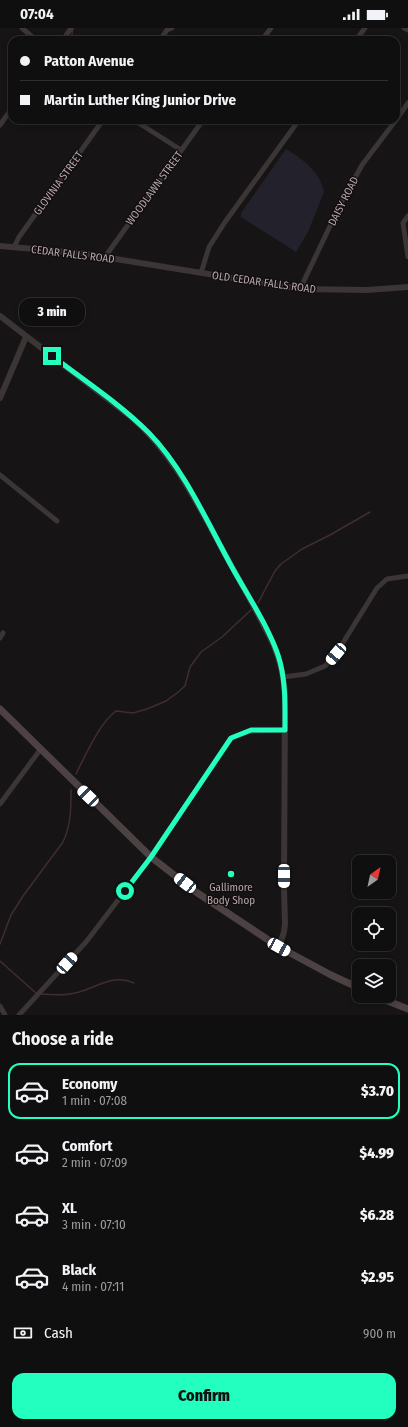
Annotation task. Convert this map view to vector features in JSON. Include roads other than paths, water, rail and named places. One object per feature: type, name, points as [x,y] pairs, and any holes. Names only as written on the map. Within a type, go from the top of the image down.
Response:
[{"type":"main road","points":[[0,709],[40,750],[151,857],[196,892],[279,947],[352,985]]},
{"type":"main road","points":[[393,1003],[408,1009]]},
{"type":"street","points":[[22,28],[31,36]]},
{"type":"street","points":[[163,36],[167,30],[172,28]]},
{"type":"street","points":[[404,28],[408,30]]},
{"type":"street","name":"DAISY ROAD","points":[[400,115],[408,104]]},
{"type":"street","points":[[0,125],[8,114]]},
{"type":"street","name":"GLOVINIA STREET","points":[[14,247],[19,237],[100,124]]},
{"type":"street","points":[[140,124],[181,150]]},
{"type":"street","name":"WOODLAWN STREET","points":[[105,257],[200,124]]},
{"type":"street","points":[[201,273],[209,247],[225,222],[296,124]]},
{"type":"street","name":"DAISY ROAD","points":[[300,289],[358,171],[393,124]]},
{"type":"street","points":[[408,216],[403,224],[408,257]]},
{"type":"street","name":"CEDAR FALLS ROAD","points":[[0,246],[52,250],[145,264]]},
{"type":"street","name":"OLD CEDAR FALLS ROAD","points":[[145,264],[300,289],[367,290],[408,287]]},
{"type":"street","points":[[0,316],[130,416],[149,433],[169,457],[196,500],[266,628],[278,656],[283,677],[285,730],[285,924],[279,947]]},
{"type":"street","points":[[0,398],[26,337]]},
{"type":"street","points":[[0,475],[57,521]]},
{"type":"street","points":[[283,677],[306,674],[325,666],[336,654],[377,588],[387,579],[408,576]]},
{"type":"street","points":[[19,1015],[86,942],[151,857],[231,738],[251,730],[285,730]]},
{"type":"street","points":[[0,804],[40,750]]},
{"type":"street","points":[[0,1006],[5,1015]]},
{"type":"waterway","points":[[72,36],[73,28]]},
{"type":"waterway","points":[[258,603],[275,571],[281,564],[302,549],[370,512]]},
{"type":"waterway","points":[[76,774],[93,740],[110,716],[116,711],[133,713],[147,709],[166,701],[177,693],[185,686],[190,667],[201,652],[222,637],[251,610]]},
{"type":"waterway","points":[[0,944],[11,915],[66,836],[71,810],[71,790]]},
{"type":"waterway","points":[[0,961],[37,994]]},
{"type":"waterway","points":[[41,994],[71,994],[118,980],[126,980],[134,983]]},
{"type":"place","name":"Gallimore Body Shop","points":[[231,874]]}]
